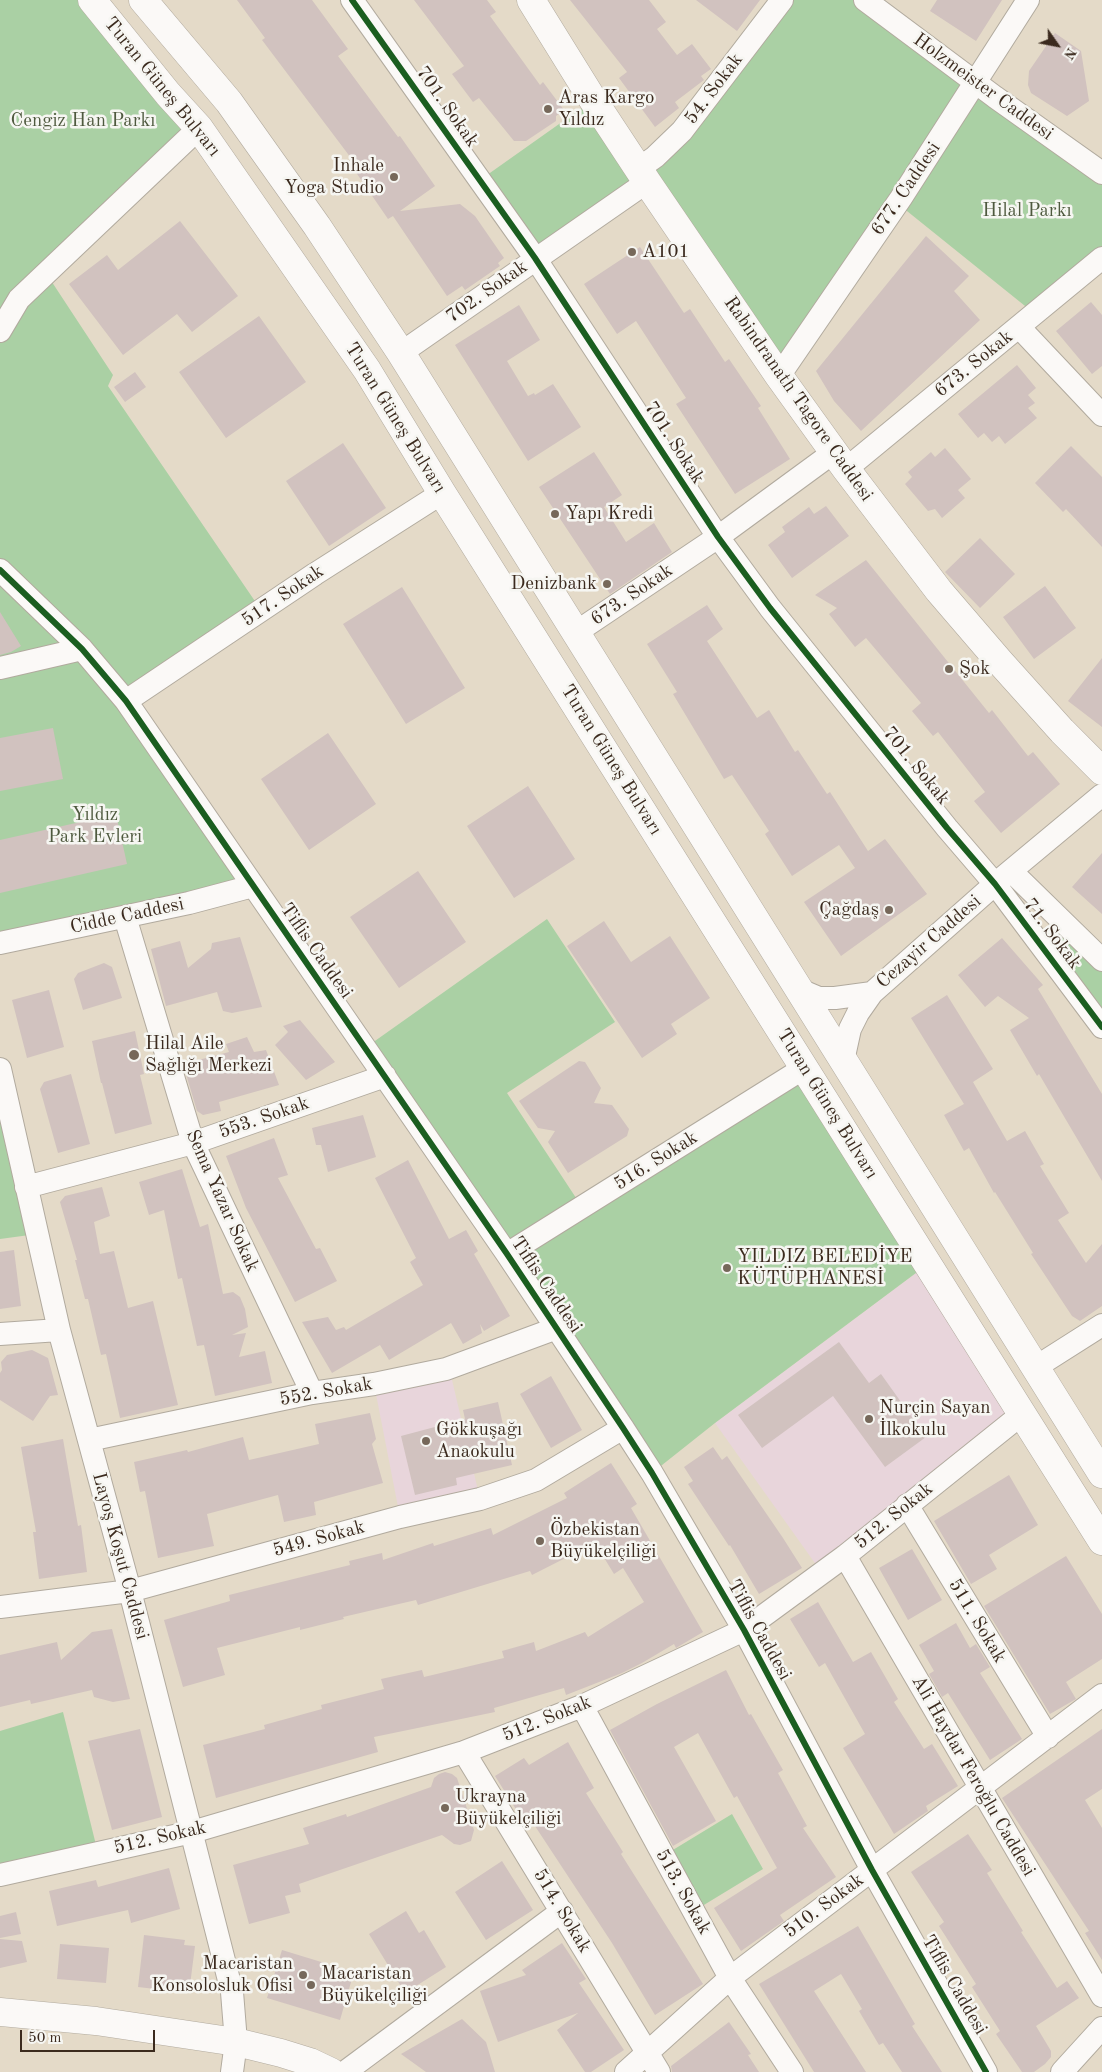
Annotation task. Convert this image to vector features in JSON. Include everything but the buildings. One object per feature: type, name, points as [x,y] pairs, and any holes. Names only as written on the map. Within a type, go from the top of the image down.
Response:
[{"type":"main road","name":"Turan Güneş Bulvarı","points":[[92,0],[198,128],[367,370],[442,493],[1102,1541]]},
{"type":"main road","name":"Turan Güneş Bulvarı","points":[[143,0],[229,102],[317,226],[401,353],[1102,1474]]},
{"type":"main road","name":"Rabindranath Tagore Caddesi","points":[[531,0],[642,175],[779,376],[840,461],[938,591],[1062,731],[1102,771]]},
{"type":"main road","points":[[0,2012],[96,2021],[236,2042],[310,2062],[331,2072]]},
{"type":"street","name":"701. Sokak","points":[[352,0],[535,258],[718,537],[770,608],[947,828],[1003,877]]},
{"type":"street","name":"54. Sokak","points":[[642,175],[655,158],[682,131],[782,0]]},
{"type":"street","name":"Holzmeister Caddesi","points":[[865,0],[976,83],[1102,173]]},
{"type":"street","name":"677. Caddesi","points":[[779,376],[901,198],[1028,0]]},
{"type":"street","points":[[0,331],[19,299],[198,128]]},
{"type":"street","name":"702. Sokak","points":[[401,353],[535,258],[642,175]]},
{"type":"street","name":"673. Sokak","points":[[576,633],[718,537],[840,461],[1019,327],[1102,258]]},
{"type":"street","points":[[1019,327],[1102,415]]},
{"type":"street","name":"517. Sokak","points":[[126,701],[315,574],[442,493]]},
{"type":"street","name":"Tiflis Caddesi","points":[[0,570],[82,649],[126,701],[386,1076],[623,1428],[652,1473],[744,1630],[872,1870],[986,2072]]},
{"type":"street","points":[[0,668],[82,649]]},
{"type":"street","name":"Cezayir Caddesi","points":[[842,1061],[850,1029],[858,1013],[872,993],[1003,877],[1102,795]]},
{"type":"street","points":[[1003,877],[1102,960]]},
{"type":"street","name":"71. Sokak","points":[[1003,877],[1102,1027]]},
{"type":"street","name":"Cidde Caddesi","points":[[0,943],[125,917],[253,886]]},
{"type":"street","name":"Sema Yazar Sokak","points":[[125,917],[193,1143],[312,1393]]},
{"type":"street","points":[[798,990],[819,998],[835,998],[872,993]]},
{"type":"street","name":"516. Sokak","points":[[507,1254],[804,1068]]},
{"type":"street","name":"Layoş Koşut Caddesi","points":[[0,1069],[59,1330],[130,1591],[232,1992],[236,2042],[232,2072]]},
{"type":"street","name":"553. Sokak","points":[[26,1187],[193,1143],[386,1076]]},
{"type":"street","points":[[1036,1368],[1102,1324]]},
{"type":"street","name":"552. Sokak","points":[[89,1440],[312,1393],[374,1384],[446,1368],[557,1328]]},
{"type":"street","points":[[0,1334],[59,1330]]},
{"type":"street","name":"512. Sokak","points":[[0,1875],[192,1832],[464,1752],[582,1706],[744,1630],[845,1556],[1022,1414]]},
{"type":"street","name":"549. Sokak","points":[[0,1608],[130,1591],[400,1517],[480,1499],[536,1480],[623,1428]]},
{"type":"street","name":"511. Sokak","points":[[907,1505],[1048,1737]]},
{"type":"street","name":"Ali Haydar Feroğlu Caddesi","points":[[845,1556],[1102,1996]]},
{"type":"street","name":"510. Sokak","points":[[626,2072],[730,1978],[1102,1695]]},
{"type":"street","name":"513. Sokak","points":[[582,1706],[730,1978],[792,2072]]},
{"type":"street","name":"514. Sokak","points":[[464,1752],[659,2072]]},
{"type":"street","points":[[345,2072],[562,1911]]},
{"type":"street","points":[[1062,2072],[1102,2028]]},
{"type":"shaded area","name":"Nurçin Sayan İlkokulu","points":[[928,1264],[1022,1414],[822,1573],[715,1423]]},
{"type":"shaded area","name":"Gökkuşağı Anaokulu","points":[[449,1367],[480,1499],[400,1517],[374,1384]]},
{"type":"green space","points":[[0,0],[92,0],[199,128],[46,273],[113,375],[108,386],[261,610],[126,701],[253,886],[0,943]]},
{"type":"green space","name":"Hilal Parkı","points":[[782,0],[865,0],[1102,173],[1102,258],[1035,314],[897,203],[779,376],[647,182],[535,258],[480,180],[593,100],[638,169]]},
{"type":"green space","points":[[547,919],[615,1022],[507,1093],[582,1207],[804,1068],[928,1264],[715,1423],[652,1473],[365,1048]]},
{"type":"green space","points":[[1046,927],[1102,966],[1102,1027],[1043,931]]},
{"type":"green space","points":[[0,1069],[37,1234],[0,1239]]},
{"type":"green space","points":[[63,1712],[98,1853],[0,1872],[0,1731]]},
{"type":"green space","points":[[732,1814],[763,1869],[694,1911],[663,1856]]},
{"type":"cycle path","points":[[352,0],[535,258],[718,537],[770,608],[947,828],[995,884],[1102,1027]]},
{"type":"cycle path","points":[[0,570],[82,649],[126,701],[507,1254],[623,1428],[652,1473],[744,1630],[872,1870],[986,2072]]},
{"type":"place","name":"Aras Kargo Yıldız","points":[[548,109]]},
{"type":"place","name":"Inhale Yoga Studio","points":[[394,177]]},
{"type":"place","name":"A101","points":[[632,252]]},
{"type":"place","name":"Yapı Kredi","points":[[555,514]]},
{"type":"place","name":"Denizbank","points":[[607,584]]},
{"type":"place","name":"Şok","points":[[949,669]]},
{"type":"place","name":"Çağdaş","points":[[889,910]]},
{"type":"place","name":"Hilal Aile Sağlığı Merkezi","points":[[134,1055]]},
{"type":"place","name":"YILDIZ BELEDİYE KÜTÜPHANESİ","points":[[727,1268]]},
{"type":"place","name":"Nurçin Sayan İlkokulu","points":[[869,1419]]},
{"type":"place","name":"Gökkuşağı Anaokulu","points":[[426,1441]]},
{"type":"place","name":"Özbekistan Büyükelçiliği","points":[[540,1541]]},
{"type":"place","name":"Ukrayna Büyükelçiliği","points":[[445,1808]]},
{"type":"place","name":"Macaristan Konsolosluk Ofisi","points":[[303,1975]]},
{"type":"place","name":"Macaristan Büyükelçiliği","points":[[311,1985]]},
{"type":"park label","name":"Cengiz Han Parkı","points":[[83,121]]},
{"type":"park label","name":"Yıldız Park Evleri","points":[[95,826]]}]
